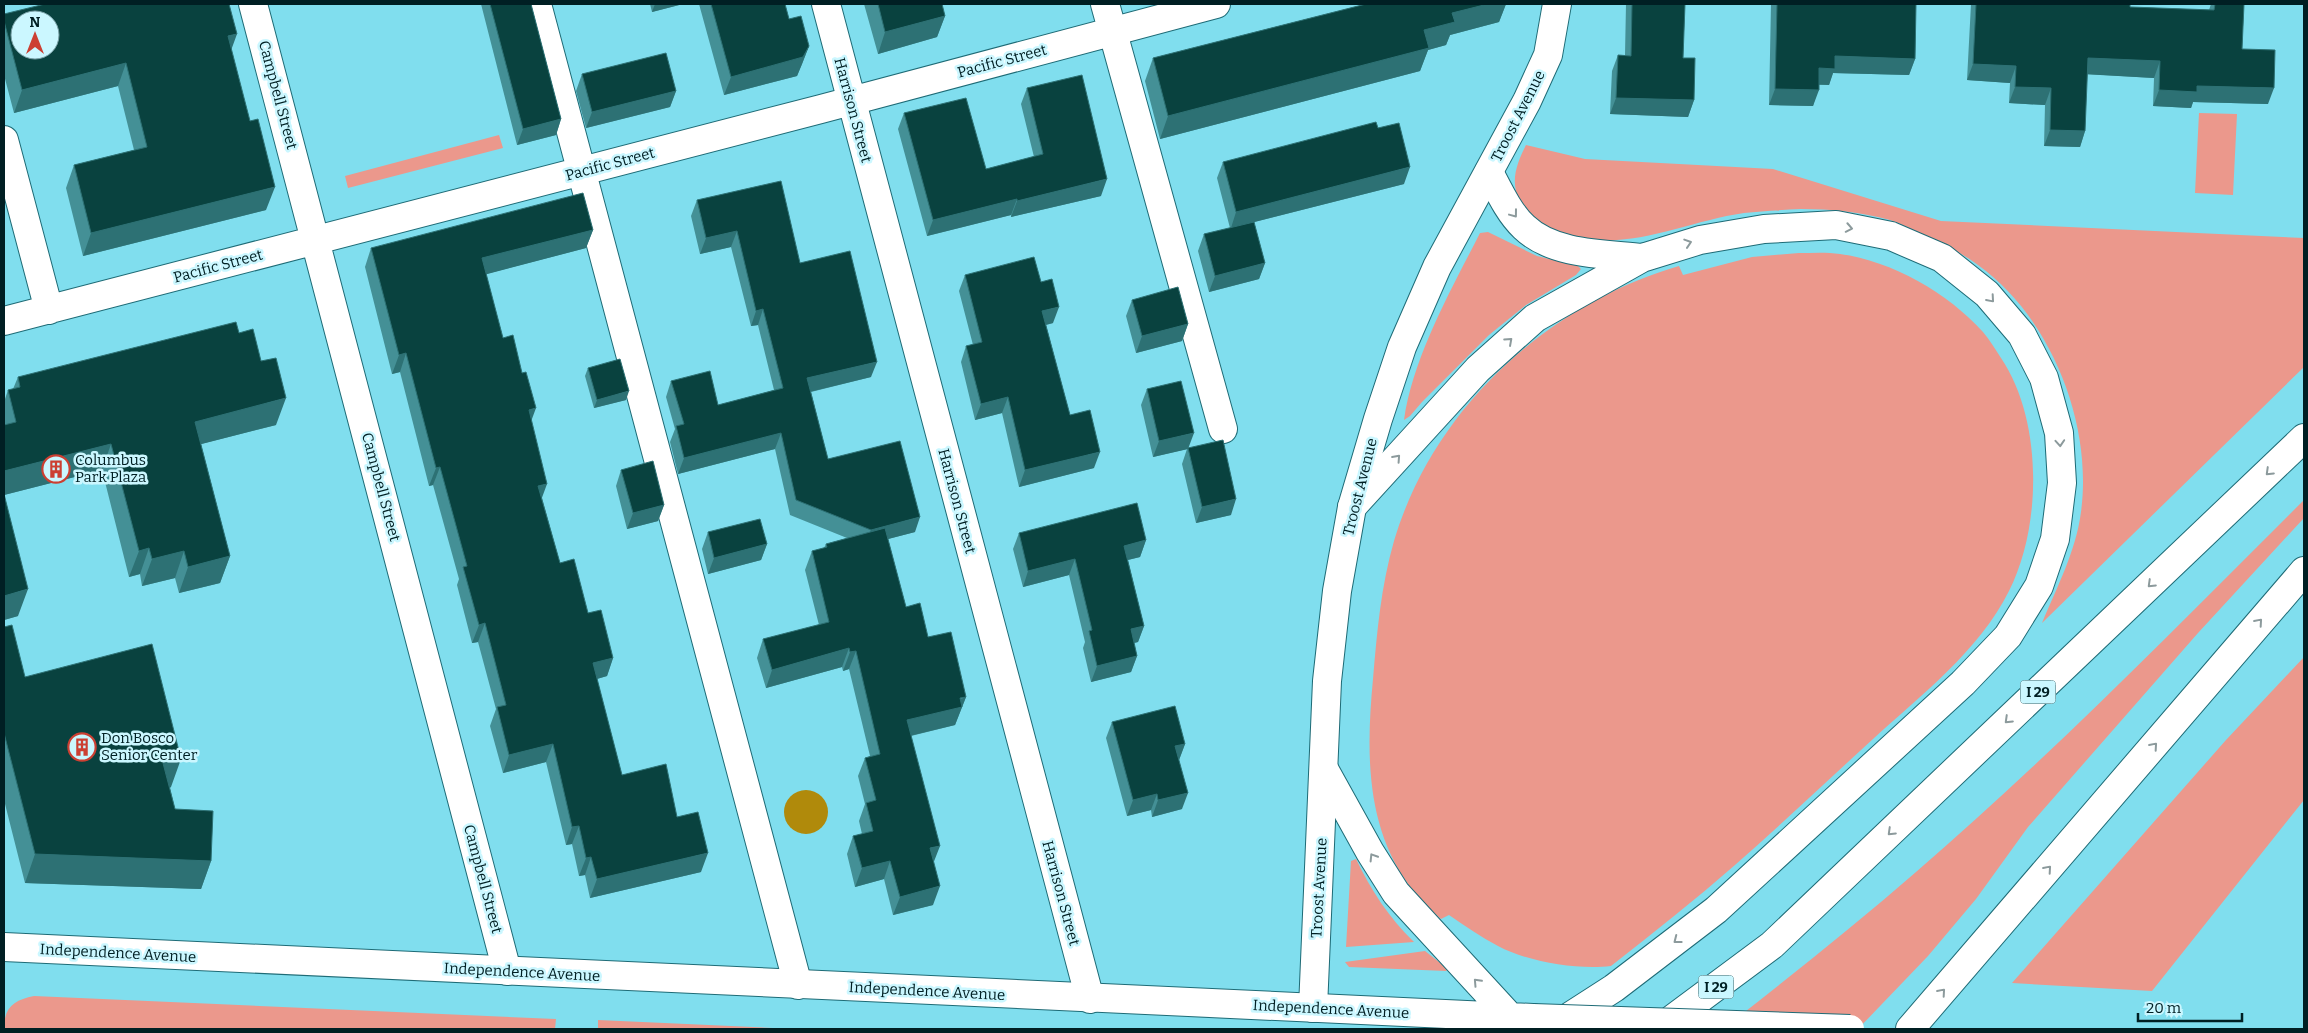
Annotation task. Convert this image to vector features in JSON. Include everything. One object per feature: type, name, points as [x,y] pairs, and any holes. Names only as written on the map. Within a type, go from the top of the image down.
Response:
[{"type":"main road","name":"Campbell Street","points":[[253,4],[507,971]]},
{"type":"main road","points":[[537,4],[798,984]]},
{"type":"main road","name":"Harrison Street","points":[[826,4],[1090,999]]},
{"type":"main road","points":[[1105,4],[1224,429]]},
{"type":"main road","name":"Pacific Street","points":[[4,322],[1216,4]]},
{"type":"main road","name":"Troost Avenue","points":[[1313,1008],[1327,682],[1337,591],[1352,507],[1402,347],[1437,267],[1490,172],[1527,101],[1548,55],[1557,4]]},
{"type":"main road","points":[[4,140],[49,310]]},
{"type":"main road","points":[[1490,172],[1506,202],[1525,228],[1551,244],[1588,252],[1642,258]]},
{"type":"main road","points":[[1324,769],[1370,852],[1396,893],[1531,1022],[1614,988],[1716,910],[1964,683],[2008,636],[2039,586],[2055,539],[2062,483],[2059,433],[2044,378],[2022,335],[1987,294],[1942,258],[1891,236],[1836,225],[1764,230],[1700,240],[1642,258],[1534,318],[1478,369],[1352,507]]},
{"type":"main road","name":"I 29","points":[[1659,1029],[1772,945],[2304,438]]},
{"type":"main road","points":[[1910,1029],[2304,570]]},
{"type":"main road","name":"Independence Avenue","points":[[4,947],[1313,1008],[1531,1022],[1850,1029]]},
{"type":"shaded area","points":[[2199,113],[2237,114],[2233,195],[2195,193]]},
{"type":"shaded area","points":[[499,135],[503,148],[348,188],[345,176]]},
{"type":"shaded area","points":[[1526,145],[1585,159],[1773,169],[1941,221],[2304,238],[2304,367],[2042,623],[2065,569],[2079,526],[2083,478],[2080,444],[2073,409],[2061,375],[2046,343],[2027,313],[2004,287],[1978,265],[1931,238],[1890,220],[1845,212],[1801,209],[1744,213],[1662,233],[1620,240],[1599,240],[1568,236],[1540,222],[1519,199],[1515,179],[1519,161]]},
{"type":"shaded area","points":[[1488,232],[1537,256],[1578,266],[1581,269],[1576,275],[1526,305],[1489,335],[1404,420],[1416,372],[1434,324],[1480,233]]},
{"type":"shaded area","points":[[1799,253],[1835,253],[1860,258],[1899,271],[1953,304],[1986,335],[2015,383],[2025,411],[2031,442],[2033,473],[2032,505],[2028,536],[2020,565],[1997,613],[1948,671],[1735,865],[1611,966],[1583,967],[1553,964],[1510,952],[1492,943],[1449,915],[1441,919],[1424,904],[1399,869],[1386,844],[1378,818],[1370,763],[1371,707],[1376,644],[1380,609],[1394,541],[1412,493],[1437,448],[1467,406],[1502,368],[1542,335],[1585,306],[1631,283],[1679,266],[1683,275],[1752,257]]},
{"type":"shaded area","points":[[2304,500],[2304,518],[2198,633],[2028,827],[1976,899],[1928,956],[1858,1029],[1723,1029],[1868,913],[1967,828],[2065,736]]},
{"type":"shaded area","points":[[2304,657],[2304,800],[2152,991],[2012,983],[2226,740]]},
{"type":"shaded area","points":[[806,790],[818,794],[824,800],[828,812],[824,824],[818,830],[806,834],[794,830],[788,824],[784,812],[788,800],[794,794]]},
{"type":"shaded area","points":[[1356,859],[1381,903],[1414,942],[1346,947],[1351,861]]},
{"type":"shaded area","points":[[1425,951],[1448,969],[1446,971],[1349,967],[1345,962]]},
{"type":"shaded area","points":[[34,996],[556,1019],[555,1029],[4,1029],[4,1021],[8,1010],[16,1002]]},
{"type":"shaded area","points":[[598,1020],[794,1029],[598,1029]]},
{"type":"building","points":[[45,4],[229,4],[237,34],[228,36],[250,121],[258,119],[275,187],[91,233],[74,165],[147,147],[126,63],[22,90],[14,60],[60,60],[60,10],[20,10]]},
{"type":"building","points":[[490,4],[531,4],[561,119],[523,129]]},
{"type":"building","points":[[711,4],[785,4],[789,19],[801,16],[809,46],[803,57],[731,77]]},
{"type":"building","points":[[878,4],[942,4],[945,16],[885,32]]},
{"type":"building","points":[[1366,4],[1488,4],[1452,13],[1455,22],[1424,30],[1429,48],[1168,116],[1153,58]]},
{"type":"building","points":[[1632,4],[1685,4],[1683,58],[1695,58],[1694,100],[1616,98],[1618,55],[1631,56]]},
{"type":"building","points":[[1777,4],[1916,4],[1915,59],[1835,56],[1835,69],[1819,68],[1819,90],[1775,89]]},
{"type":"building","points":[[1976,4],[2130,4],[2130,7],[2214,10],[2215,4],[2244,4],[2242,49],[2275,50],[2274,88],[2197,86],[2197,92],[2159,90],[2160,61],[2088,58],[2085,131],[2050,130],[2051,88],[2015,87],[2016,66],[1973,64]]},
{"type":"building","points":[[10,13],[10,44],[4,14]]},
{"type":"building","points":[[666,53],[676,91],[592,112],[582,74]]},
{"type":"building","points":[[1082,75],[1107,179],[933,220],[904,113],[966,98],[986,169],[1043,154],[1027,88]]},
{"type":"building","points":[[1376,122],[1378,128],[1399,123],[1410,167],[1236,212],[1223,162]]},
{"type":"building","points":[[781,181],[800,263],[850,251],[877,362],[807,378],[828,459],[900,441],[920,517],[871,530],[796,500],[781,433],[684,458],[676,426],[684,424],[671,381],[710,371],[718,405],[783,388],[763,309],[756,311],[737,231],[706,238],[697,200]]},
{"type":"building","points":[[583,193],[593,230],[482,258],[503,338],[513,335],[522,373],[526,372],[536,408],[529,410],[547,484],[538,486],[560,563],[574,559],[588,613],[601,610],[613,658],[593,663],[622,775],[666,764],[677,817],[698,812],[708,853],[597,879],[591,857],[586,858],[579,826],[572,827],[553,744],[509,755],[497,707],[506,705],[485,623],[479,625],[463,567],[467,566],[440,467],[436,468],[406,353],[399,355],[371,248]]},
{"type":"building","points":[[1254,222],[1265,263],[1215,276],[1204,234]]},
{"type":"building","points":[[1034,257],[1041,282],[1052,279],[1059,307],[1042,311],[1070,415],[1090,410],[1100,452],[1025,470],[1008,397],[981,404],[966,346],[982,342],[965,275]]},
{"type":"building","points":[[1178,287],[1188,324],[1142,336],[1132,300]]},
{"type":"building","name":"Columbus Park Plaza","points":[[236,322],[239,333],[253,329],[261,361],[276,358],[286,398],[195,422],[230,556],[188,567],[184,551],[152,559],[149,548],[139,551],[111,444],[4,471],[4,425],[16,422],[8,390],[20,387],[18,377]]},
{"type":"building","points":[[620,359],[629,391],[597,400],[588,368]]},
{"type":"building","points":[[1181,381],[1194,433],[1159,441],[1147,389]]},
{"type":"building","points":[[1223,440],[1236,499],[1202,507],[1188,448]]},
{"type":"building","points":[[653,461],[664,505],[633,513],[621,470]]},
{"type":"building","points":[[4,494],[28,589],[4,596]]},
{"type":"building","points":[[1137,503],[1146,540],[1124,546],[1144,626],[1131,629],[1137,656],[1097,666],[1089,631],[1092,630],[1075,559],[1028,571],[1019,533]]},
{"type":"building","points":[[760,519],[767,544],[714,558],[708,532]]},
{"type":"building","points":[[885,528],[906,607],[920,603],[928,637],[951,632],[966,697],[960,698],[962,707],[907,720],[940,846],[930,848],[940,886],[900,897],[890,861],[862,868],[853,836],[873,831],[866,803],[876,800],[865,758],[880,754],[856,651],[850,652],[849,648],[772,670],[763,639],[829,622],[812,551],[827,547],[826,544]]},
{"type":"building","name":"Don Bosco Senior Center","points":[[12,625],[25,677],[152,644],[181,759],[163,763],[175,809],[213,811],[211,861],[35,854],[4,733],[4,627]]},
{"type":"building","points":[[1175,706],[1185,744],[1175,746],[1188,793],[1158,800],[1157,794],[1133,800],[1112,722]]},
{"type":"place","name":"Columbus Park Plaza","points":[[56,469]]},
{"type":"place","name":"Don Bosco Senior Center","points":[[82,747]]}]
